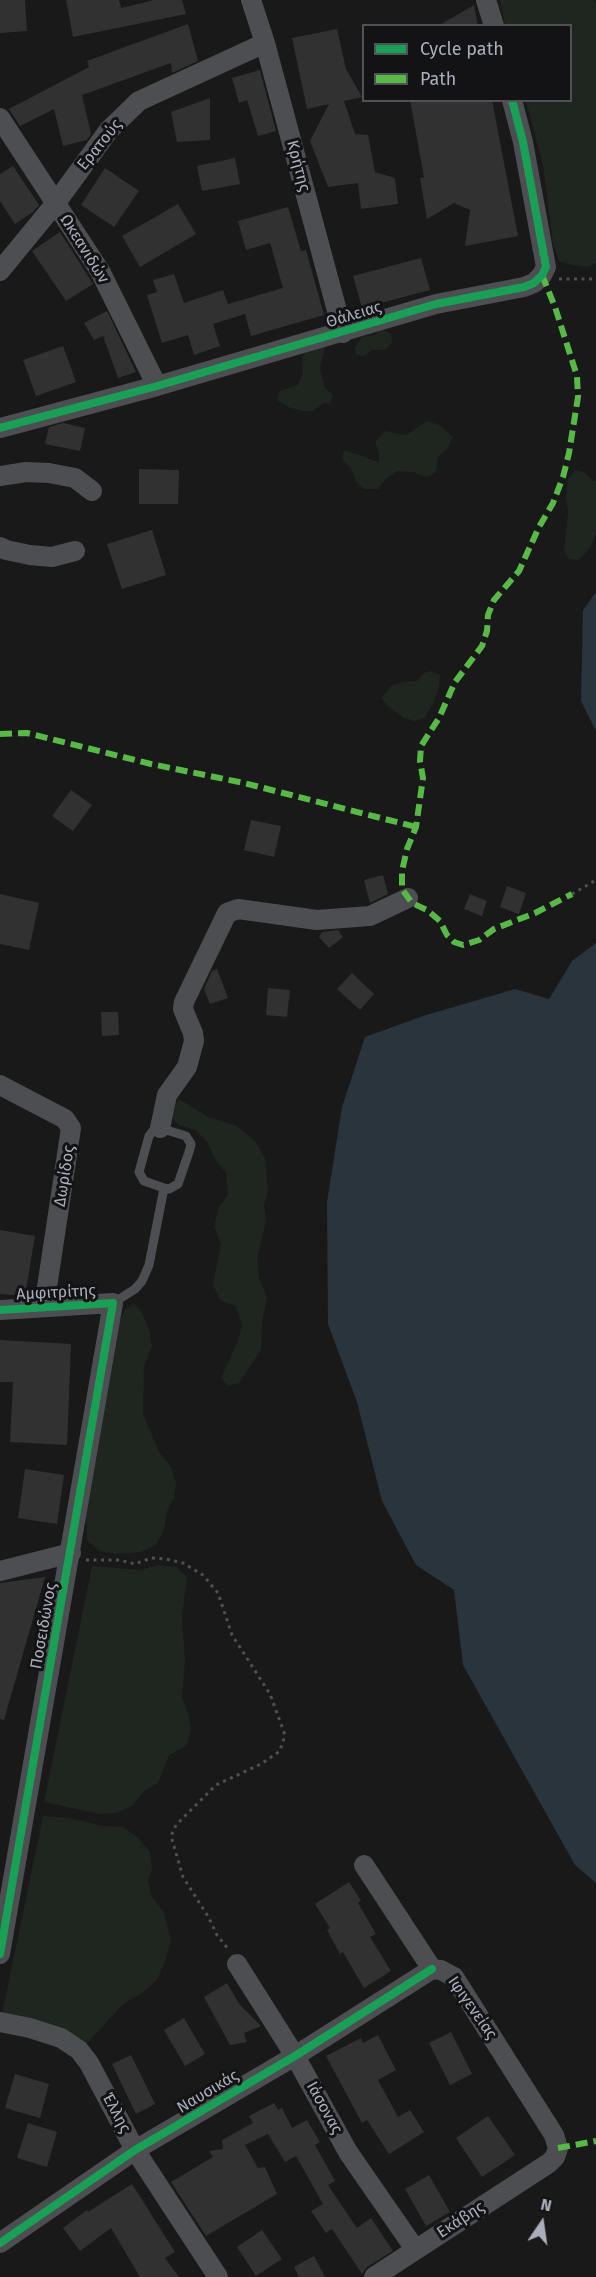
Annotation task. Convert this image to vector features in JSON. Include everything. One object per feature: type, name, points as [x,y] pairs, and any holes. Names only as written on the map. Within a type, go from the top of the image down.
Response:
[{"type":"street","name":"Κρήτης","points":[[251,0],[265,43],[343,333]]},
{"type":"street","points":[[486,0],[493,24]]},
{"type":"street","name":"Ερατούς","points":[[0,272],[55,204],[109,130],[139,101],[265,43]]},
{"type":"street","points":[[513,102],[523,142],[546,267],[542,276]]},
{"type":"street","name":"Ωκεανιδών","points":[[0,118],[100,271],[157,386]]},
{"type":"street","name":"Θάλειας","points":[[0,428],[157,386],[436,304],[524,287],[534,283],[542,276]]},
{"type":"street","points":[[0,476],[26,472],[49,472],[75,478],[92,491]]},
{"type":"street","points":[[0,547],[30,555],[52,557],[75,551]]},
{"type":"street","points":[[160,1128],[167,1095],[187,1066],[194,1041],[183,1005],[227,913],[238,909],[317,920],[370,916],[408,898]]},
{"type":"street","name":"Δωρίδος","points":[[0,1085],[65,1119],[72,1128],[44,1307]]},
{"type":"street","name":"Αμφιτρίτης","points":[[0,1310],[113,1303]]},
{"type":"street","name":"Ποσειδώνος","points":[[0,1954],[113,1303]]},
{"type":"street","points":[[0,1571],[71,1553]]},
{"type":"street","name":"Ιφιγενείας","points":[[364,1866],[432,1969],[441,1970],[454,1977],[554,2135],[558,2148],[555,2157],[549,2163]]},
{"type":"street","name":"Ιάσονας","points":[[237,1964],[296,2056],[348,2152],[415,2249]]},
{"type":"street","name":"Ναυσικάς","points":[[0,2243],[135,2150],[296,2056],[432,1969]]},
{"type":"street","name":"Έλλης","points":[[0,2022],[30,2028],[61,2038],[79,2050],[89,2063],[135,2150],[218,2277]]},
{"type":"street","name":"Εκάβης","points":[[374,2277],[549,2163]]},
{"type":"lane","points":[[160,1128],[186,1136],[191,1144],[178,1184],[164,1188],[144,1180],[139,1172],[149,1136],[160,1128]]},
{"type":"lane","points":[[113,1303],[135,1289],[142,1281],[149,1265],[164,1188]]},
{"type":"path","points":[[542,276],[567,280],[596,279]]},
{"type":"path","points":[[572,894],[596,879]]},
{"type":"path","points":[[71,1553],[87,1560],[118,1560],[135,1564],[151,1558],[166,1559],[183,1563],[203,1575],[218,1593],[232,1635],[270,1694],[285,1735],[280,1751],[246,1772],[216,1785],[176,1825],[171,1836],[183,1876],[217,1935],[237,1964]]},
{"type":"shaded area","points":[[500,0],[594,0],[596,4],[596,263],[588,267],[559,261],[553,243],[543,165],[526,102],[572,102],[572,24],[505,24]]},
{"type":"shaded area","points":[[381,329],[391,334],[392,343],[385,350],[372,350],[364,356],[356,355],[355,347],[362,337],[374,335]]},
{"type":"shaded area","points":[[326,344],[320,368],[325,388],[333,395],[330,404],[323,403],[313,411],[302,411],[288,407],[277,400],[280,391],[298,385],[303,373],[302,358],[308,348]]},
{"type":"shaded area","points":[[427,421],[439,425],[453,437],[447,449],[438,457],[436,472],[426,477],[413,472],[398,471],[386,479],[378,489],[364,489],[356,481],[351,468],[342,459],[344,450],[379,462],[375,442],[385,431],[406,435]]},
{"type":"shaded area","points":[[575,470],[584,472],[594,482],[596,480],[596,533],[590,548],[579,560],[569,559],[564,552],[568,512],[566,498],[568,479]]},
{"type":"shaded area","points":[[596,592],[596,731],[581,701],[583,610]]},
{"type":"shaded area","points":[[431,671],[440,675],[439,686],[433,704],[425,717],[415,721],[404,718],[381,698],[391,686],[417,681],[424,673]]},
{"type":"shaded area","points":[[596,943],[596,1883],[575,1865],[463,1665],[454,1590],[416,1565],[382,1501],[357,1402],[328,1324],[327,1202],[342,1107],[365,1037],[423,1016],[515,989],[549,999],[572,961]]},
{"type":"shaded area","points":[[179,1099],[208,1117],[237,1126],[255,1141],[265,1158],[268,1190],[264,1205],[266,1221],[257,1260],[259,1278],[267,1297],[262,1323],[261,1350],[239,1383],[228,1386],[221,1378],[238,1341],[242,1325],[236,1306],[220,1300],[213,1285],[221,1244],[214,1227],[218,1209],[228,1194],[226,1173],[215,1159],[207,1142],[196,1130],[179,1125],[172,1118],[174,1106]]},
{"type":"shaded area","points":[[134,1303],[142,1313],[152,1346],[144,1367],[143,1414],[159,1452],[171,1467],[176,1483],[164,1530],[156,1545],[141,1552],[117,1554],[99,1551],[87,1540],[86,1511],[117,1326],[125,1310]]},
{"type":"shaded area","points":[[159,1565],[176,1567],[187,1577],[182,1617],[185,1660],[182,1698],[189,1716],[191,1731],[186,1746],[169,1755],[158,1783],[144,1791],[132,1806],[117,1813],[100,1814],[44,1802],[92,1566],[140,1570]]},
{"type":"shaded area","points":[[43,1816],[123,1827],[137,1837],[150,1852],[152,1870],[148,1880],[152,1897],[164,1913],[171,1939],[157,1980],[142,1993],[123,2004],[84,2047],[2,2014]]},
{"type":"building","points":[[0,0],[25,0],[27,31],[0,33]]},
{"type":"building","points":[[66,0],[119,0],[121,8],[154,0],[182,0],[186,14],[73,37]]},
{"type":"building","points":[[474,5],[478,24],[441,24]]},
{"type":"building","points":[[188,24],[198,61],[172,73],[171,63],[82,95],[91,134],[87,140],[63,146],[54,109],[20,126],[9,109],[89,67],[87,61]]},
{"type":"building","points":[[337,29],[346,69],[362,97],[344,101],[355,134],[368,135],[375,172],[395,178],[398,204],[361,209],[358,183],[328,187],[310,141],[329,104],[307,109],[292,38]]},
{"type":"building","points":[[260,70],[276,131],[258,136],[247,100],[239,103],[232,78]]},
{"type":"building","points":[[210,98],[210,140],[177,142],[171,112]]},
{"type":"building","points":[[410,102],[492,102],[518,236],[465,246],[470,210],[454,203],[427,219],[420,178],[424,177]]},
{"type":"building","points":[[235,158],[240,184],[202,191],[197,166]]},
{"type":"building","points":[[13,166],[39,205],[15,224],[0,201],[0,174]]},
{"type":"building","points":[[105,168],[139,191],[114,227],[81,205]]},
{"type":"building","points":[[178,204],[196,234],[140,267],[122,236]]},
{"type":"building","points":[[288,207],[301,251],[306,250],[324,315],[251,336],[245,314],[213,324],[220,346],[194,355],[188,335],[162,343],[147,295],[157,292],[153,280],[174,274],[184,303],[223,290],[228,304],[283,288],[270,243],[246,250],[238,221]]},
{"type":"building","points":[[60,232],[93,284],[66,301],[32,251]]},
{"type":"building","points":[[421,258],[430,290],[362,308],[353,276]]},
{"type":"building","points":[[107,311],[136,372],[118,378],[103,336],[94,340],[84,323]]},
{"type":"building","points":[[63,346],[76,382],[36,396],[23,360]]},
{"type":"building","points":[[63,423],[85,428],[80,451],[45,444],[49,427]]},
{"type":"building","points":[[139,469],[179,470],[178,504],[139,504]]},
{"type":"building","points":[[152,530],[166,575],[122,589],[107,544]]},
{"type":"building","points":[[71,790],[92,805],[73,831],[52,816]]},
{"type":"building","points":[[251,820],[281,826],[274,857],[244,850]]},
{"type":"building","points":[[383,875],[388,894],[370,903],[364,880]]},
{"type":"building","points":[[507,886],[526,893],[519,914],[500,907]]},
{"type":"building","points":[[0,894],[39,903],[29,950],[0,944]]},
{"type":"building","points":[[470,894],[487,901],[482,916],[464,909]]},
{"type":"building","points":[[338,930],[343,937],[329,948],[319,937],[322,932]]},
{"type":"building","points":[[217,969],[228,998],[210,1004],[204,989],[212,971]]},
{"type":"building","points":[[352,973],[374,994],[360,1010],[337,989]]},
{"type":"building","points":[[268,988],[290,990],[287,1017],[266,1015]]},
{"type":"building","points":[[101,1012],[118,1012],[119,1035],[102,1036]]},
{"type":"building","points":[[0,1230],[35,1236],[25,1296],[0,1294]]},
{"type":"building","points":[[0,1340],[71,1344],[67,1445],[10,1442],[13,1382],[0,1382]]},
{"type":"building","points":[[25,1469],[64,1475],[57,1524],[18,1518]]},
{"type":"building","points":[[45,1577],[4,1720],[0,1719],[0,1583]]},
{"type":"building","points":[[349,1882],[361,1901],[358,1903],[376,1934],[370,1937],[391,1971],[364,1988],[343,1952],[340,1954],[327,1930],[330,1928],[315,1904]]},
{"type":"building","points":[[227,1983],[240,2005],[261,2026],[244,2033],[247,2042],[230,2045],[204,1997]]},
{"type":"building","points":[[184,2018],[205,2054],[185,2066],[164,2030]]},
{"type":"building","points":[[451,2032],[472,2074],[450,2085],[429,2043]]},
{"type":"building","points":[[378,2035],[396,2070],[378,2080],[398,2117],[410,2110],[424,2132],[389,2154],[367,2120],[362,2123],[326,2056],[361,2038],[363,2043]]},
{"type":"building","points":[[131,2055],[155,2104],[136,2114],[112,2064]]},
{"type":"building","points":[[15,2074],[49,2084],[40,2118],[5,2108]]},
{"type":"building","points":[[274,2103],[278,2110],[282,2108],[292,2128],[307,2120],[320,2142],[315,2145],[335,2181],[328,2185],[357,2228],[371,2218],[393,2251],[367,2267],[362,2274],[332,2229],[326,2233],[311,2211],[323,2204],[296,2156],[285,2162],[268,2134],[245,2145],[258,2168],[265,2167],[277,2194],[206,2236],[171,2182],[213,2157],[209,2151],[223,2149],[222,2140],[253,2123],[249,2116]]},
{"type":"building","points":[[488,2116],[515,2155],[482,2177],[456,2138]]},
{"type":"building","points":[[28,2123],[57,2132],[47,2167],[17,2158]]},
{"type":"building","points":[[429,2175],[450,2212],[426,2226],[405,2189]]},
{"type":"building","points":[[132,2184],[175,2252],[165,2258],[179,2277],[140,2277],[111,2228],[80,2251],[63,2228],[87,2210],[88,2212]]},
{"type":"building","points":[[262,2230],[282,2259],[256,2276],[237,2247]]},
{"type":"building","points":[[314,2256],[325,2277],[299,2277],[294,2267]]},
{"type":"marked path","points":[[542,275],[555,307],[577,376],[578,397],[569,453],[553,503],[519,571],[494,600],[488,615],[487,631],[482,646],[455,682],[439,718],[421,746],[420,761],[423,778],[416,827],[407,849],[402,871],[402,889],[412,903],[427,910],[440,921],[447,935],[454,942],[463,945],[479,940],[494,929],[535,913],[572,894]]},
{"type":"marked path","points":[[0,734],[27,733],[151,764],[244,783],[416,827]]},
{"type":"marked path","points":[[558,2148],[596,2141]]},
{"type":"cycle path","points":[[0,428],[157,386],[436,304],[524,287],[534,283],[546,267],[523,142],[513,102]]},
{"type":"cycle path","points":[[0,1310],[113,1303],[0,1954]]},
{"type":"cycle path","points":[[0,2243],[135,2150],[295,2056],[432,1969]]}]
